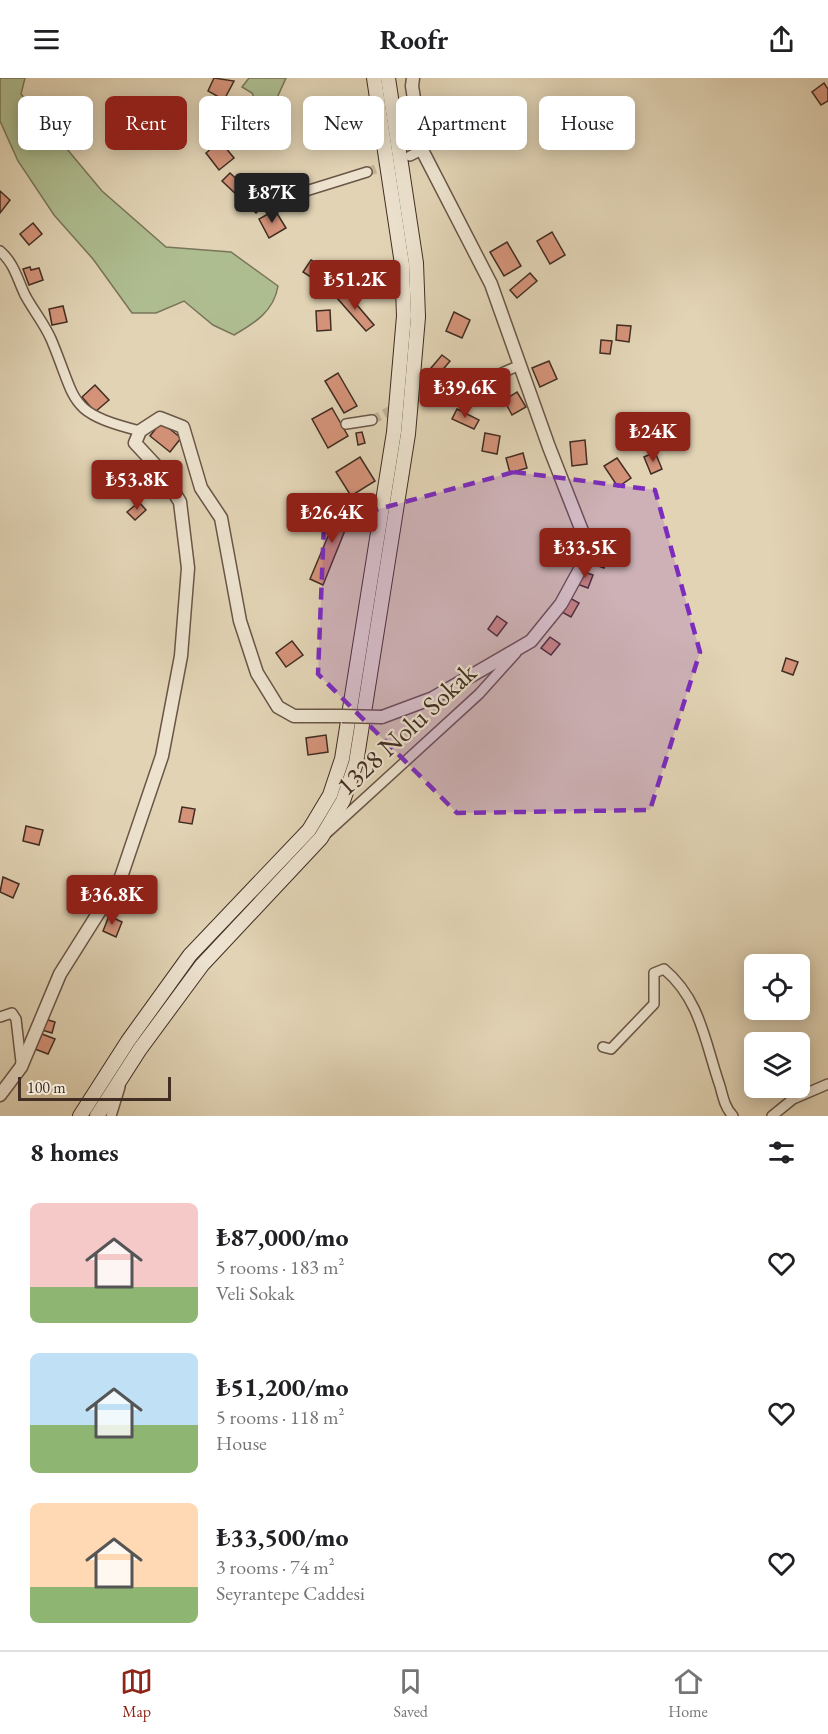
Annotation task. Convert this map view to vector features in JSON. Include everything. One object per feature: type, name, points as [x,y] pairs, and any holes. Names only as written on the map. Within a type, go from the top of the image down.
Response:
[{"type":"main road","points":[[80,1116],[128,1041],[190,955],[309,830],[330,795],[342,759],[394,432],[404,316],[402,264],[374,78]]},
{"type":"main road","points":[[107,1116],[124,1074],[202,965],[319,841],[343,801],[356,763],[408,434],[418,317],[416,262],[388,78]]},
{"type":"street","points":[[413,78],[414,96]]},
{"type":"street","points":[[0,1095],[21,1067],[60,974],[121,876],[162,756],[181,656],[188,568],[180,502],[161,471],[135,443],[141,431],[160,418],[183,427],[201,488],[220,518],[240,621],[257,673],[278,706],[294,716],[382,717],[433,698],[531,642],[561,604],[584,562],[584,536],[549,447],[492,284],[422,150],[410,156]]},
{"type":"street","points":[[277,200],[367,172]]},
{"type":"street","points":[[0,251],[11,261],[26,296],[50,338],[66,384],[81,407],[97,419],[141,431]]},
{"type":"street","points":[[438,386],[486,380],[520,365]]},
{"type":"street","points":[[346,424],[372,420]]},
{"type":"street","name":"1328 Nolu Sokak","points":[[319,841],[479,694],[521,647]]},
{"type":"street","points":[[603,1047],[611,1049],[616,1045],[635,1020],[654,1004],[654,973],[664,969],[676,979],[702,1021],[715,1073],[728,1111],[733,1116]]},
{"type":"street","points":[[0,1017],[12,1013],[16,1019],[20,1034],[21,1067]]},
{"type":"street","points":[[772,1116],[793,1099],[828,1084]]},
{"type":"highlighted area","points":[[514,472],[655,490],[700,652],[650,810],[457,813],[318,674],[324,524]]},
{"type":"green space","points":[[0,78],[25,78],[21,94],[23,96],[18,96],[18,150],[68,150],[102,191],[166,247],[231,252],[278,286],[268,309],[256,321],[234,335],[213,325],[184,301],[156,313],[132,313],[93,259],[54,215],[18,161],[0,121]]},
{"type":"green space","points":[[249,78],[286,78],[278,96],[253,96],[242,87]]},
{"type":"building","points":[[214,78],[234,81],[226,96],[217,96],[208,91]]},
{"type":"building","points":[[824,83],[828,89],[828,101],[821,105],[812,92]]},
{"type":"building","points":[[210,150],[227,150],[234,158],[219,170],[206,153]]},
{"type":"building","points":[[230,173],[264,205],[256,213],[222,181]]},
{"type":"building","points":[[0,191],[10,200],[0,213]]},
{"type":"building","points":[[275,210],[286,228],[269,238],[259,219]]},
{"type":"building","points":[[33,223],[42,234],[29,245],[20,234]]},
{"type":"building","points":[[552,232],[565,255],[550,264],[537,241]]},
{"type":"building","points":[[507,242],[521,266],[504,276],[490,252]]},
{"type":"building","points":[[311,260],[328,271],[320,283],[303,272]]},
{"type":"building","points":[[30,267],[31,270],[39,268],[43,280],[29,285],[23,269]]},
{"type":"building","points":[[530,273],[537,281],[517,298],[510,290]]},
{"type":"building","points":[[345,291],[374,325],[366,331],[337,298]]},
{"type":"building","points":[[63,306],[67,322],[52,325],[49,309]]},
{"type":"building","points":[[330,310],[331,330],[317,331],[316,311]]},
{"type":"building","points":[[454,312],[470,320],[462,338],[446,331]]},
{"type":"building","points":[[617,325],[631,326],[629,342],[616,340]]},
{"type":"building","points":[[601,340],[612,341],[610,354],[600,353]]},
{"type":"building","points":[[442,355],[450,361],[434,380],[426,374]]},
{"type":"building","points":[[549,361],[557,379],[540,387],[532,368]]},
{"type":"building","points":[[338,373],[357,406],[344,413],[325,381]]},
{"type":"building","points":[[95,385],[109,400],[95,412],[82,397]]},
{"type":"building","points":[[517,392],[526,407],[512,415],[504,400]]},
{"type":"building","points":[[332,408],[348,436],[328,448],[312,419]]},
{"type":"building","points":[[457,409],[479,420],[474,429],[452,419]]},
{"type":"building","points":[[161,422],[181,438],[170,452],[150,436]]},
{"type":"building","points":[[362,432],[365,443],[358,445],[356,433]]},
{"type":"building","points":[[485,433],[500,436],[497,454],[482,451]]},
{"type":"building","points":[[585,440],[587,464],[572,466],[570,442]]},
{"type":"building","points":[[655,452],[662,469],[651,474],[644,457]]},
{"type":"building","points":[[523,453],[527,468],[510,473],[506,458]]},
{"type":"building","points":[[360,457],[375,481],[351,496],[336,472]]},
{"type":"building","points":[[617,458],[631,478],[618,487],[604,466]]},
{"type":"building","points":[[139,502],[146,510],[135,520],[127,512]]},
{"type":"building","points":[[342,503],[354,508],[323,585],[310,579]]},
{"type":"building","points":[[598,551],[609,555],[604,568],[593,564]]},
{"type":"building","points":[[581,571],[593,575],[588,588],[577,584]]},
{"type":"building","points":[[568,597],[579,603],[571,617],[560,611]]},
{"type":"building","points":[[497,616],[507,623],[497,636],[488,629]]},
{"type":"building","points":[[550,637],[560,644],[551,655],[541,648]]},
{"type":"building","points":[[292,641],[303,655],[286,667],[276,653]]},
{"type":"building","points":[[786,658],[798,662],[793,675],[782,671]]},
{"type":"building","points":[[326,735],[328,752],[308,755],[306,738]]},
{"type":"building","points":[[182,807],[195,809],[192,824],[179,822]]},
{"type":"building","points":[[26,826],[43,830],[39,845],[23,841]]},
{"type":"building","points":[[3,877],[19,884],[13,898],[0,892]]},
{"type":"building","points":[[125,882],[140,888],[134,902],[119,895]]},
{"type":"building","points":[[109,916],[122,922],[116,937],[103,931]]},
{"type":"building","points":[[45,1019],[55,1022],[52,1033],[42,1030]]},
{"type":"building","points":[[42,1034],[55,1039],[48,1054],[35,1049]]},
{"type":"tunnel","points":[[367,172],[390,164]]},
{"type":"tunnel","points":[[372,420],[438,386]]}]
